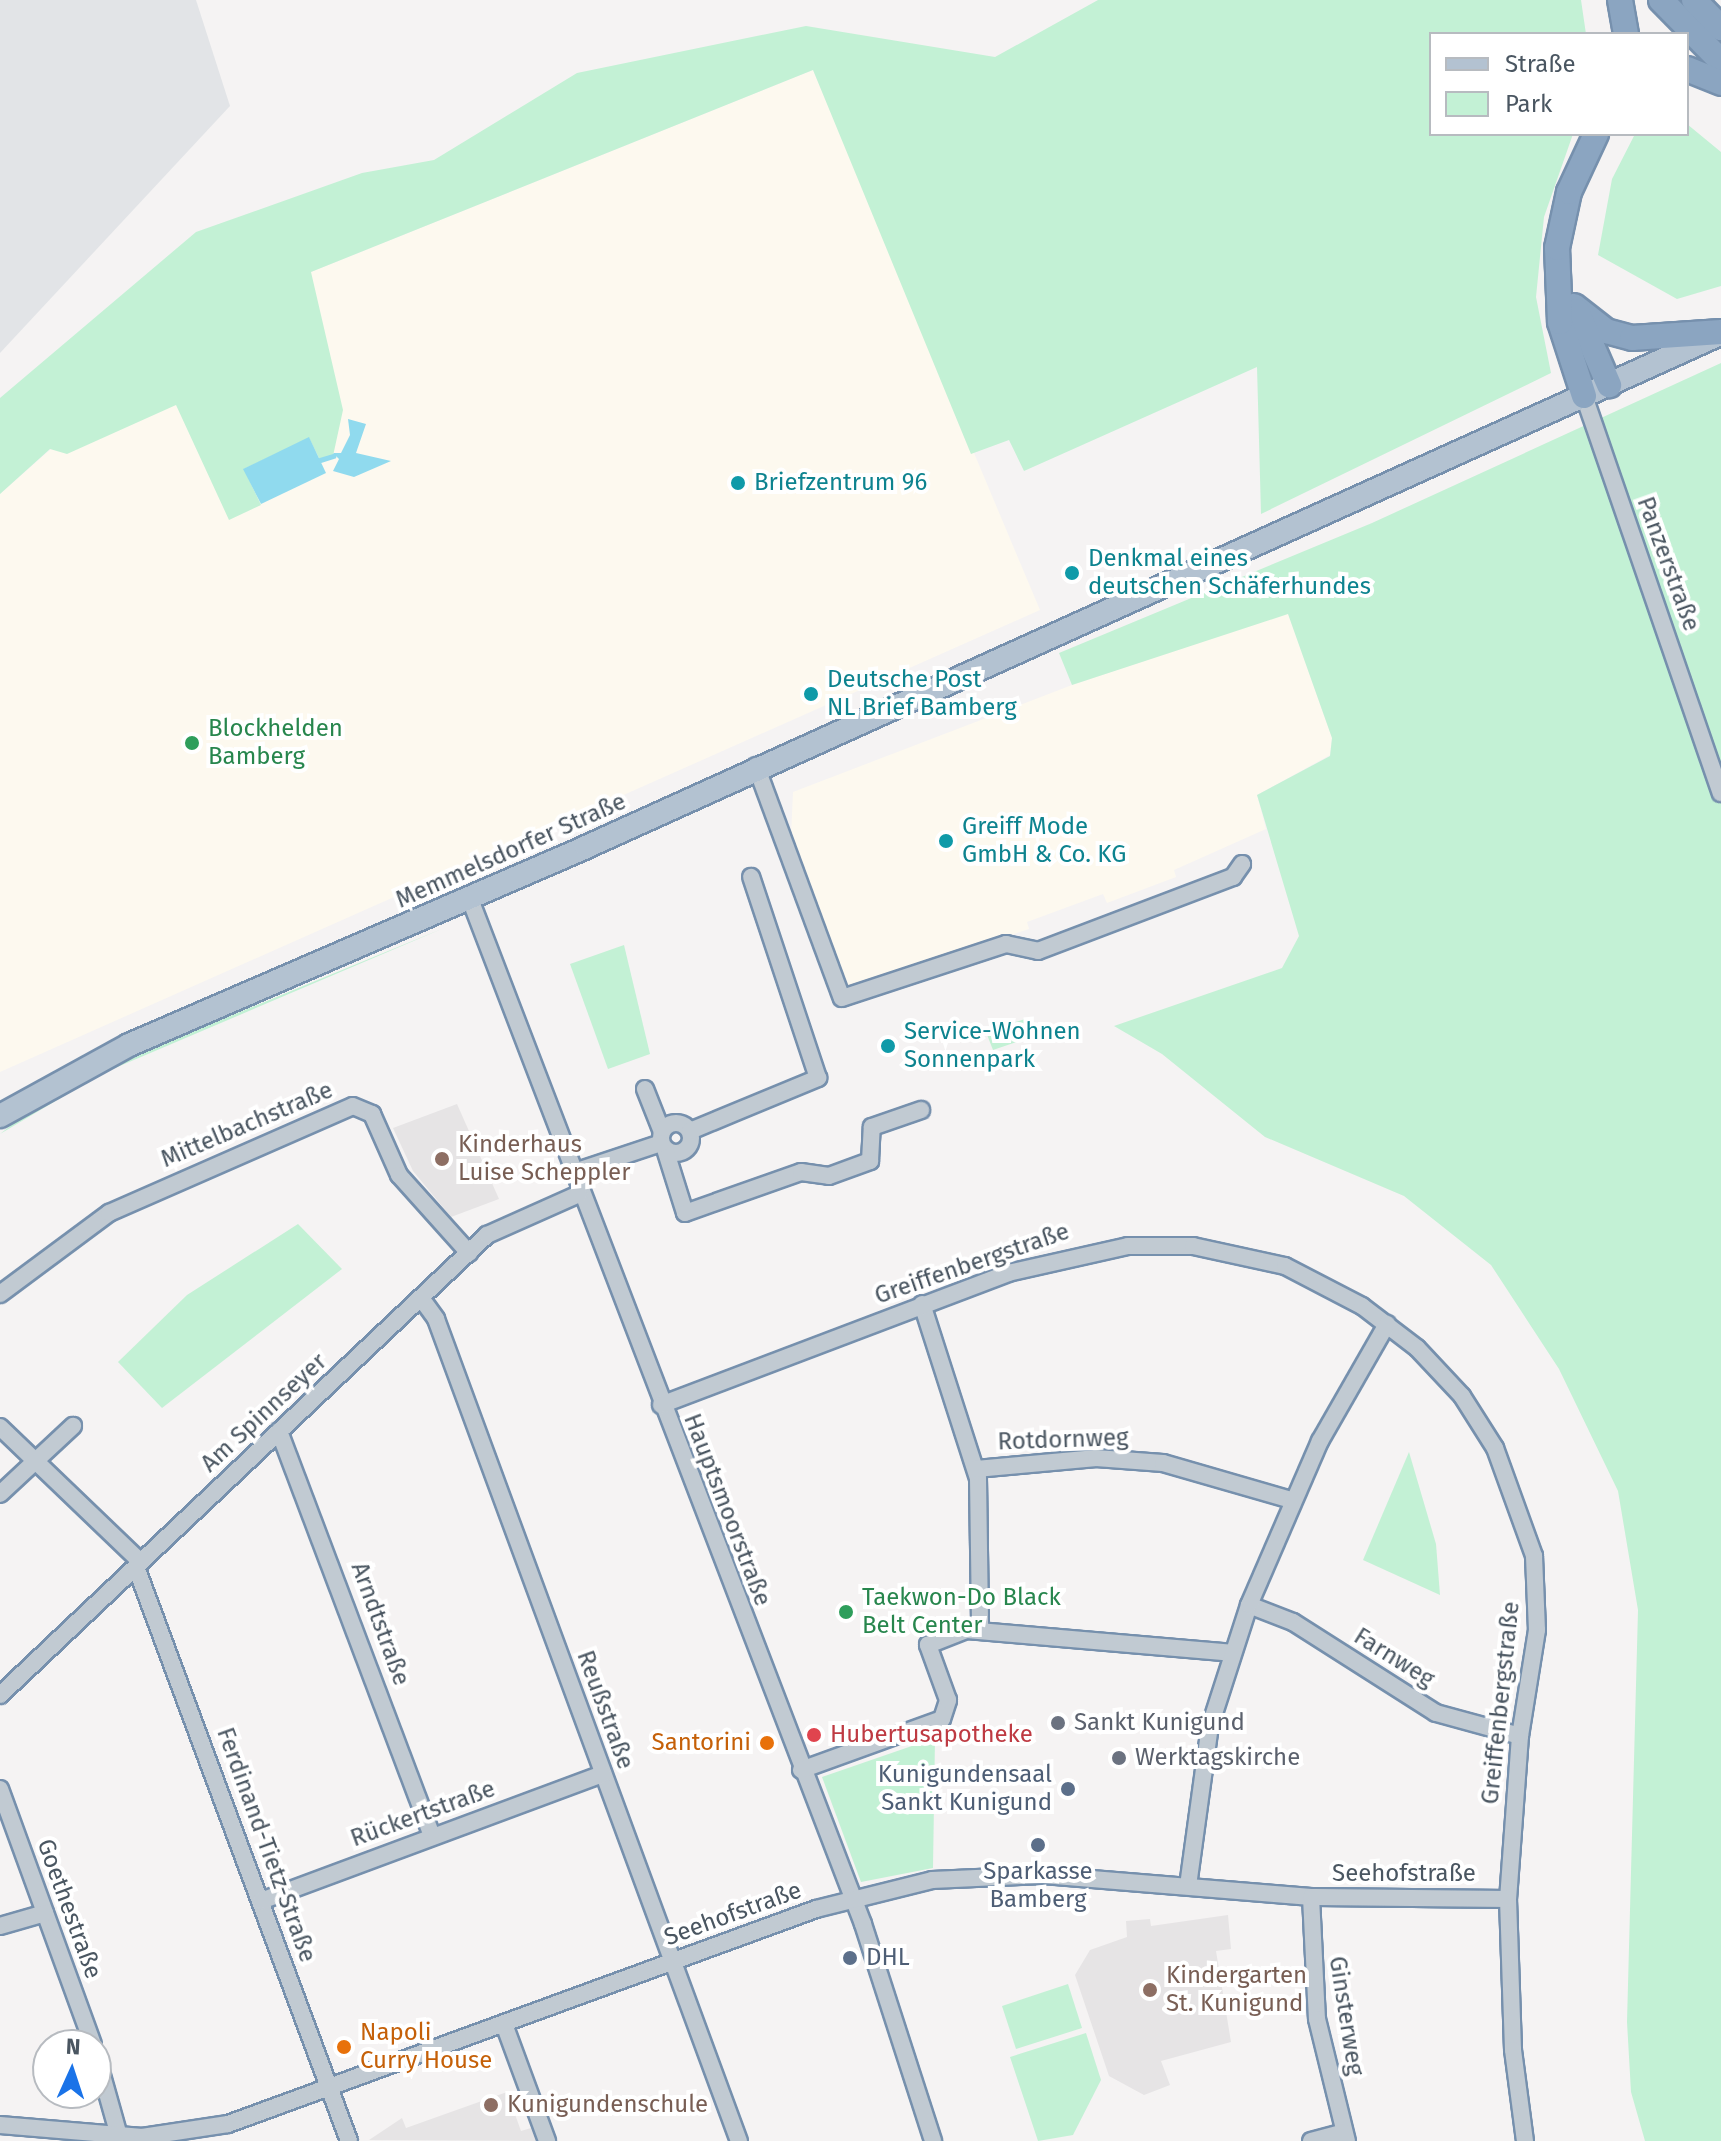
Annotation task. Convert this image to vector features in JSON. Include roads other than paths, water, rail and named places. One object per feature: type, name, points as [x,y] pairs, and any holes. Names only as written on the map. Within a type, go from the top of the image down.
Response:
[{"type":"highway","points":[[1620,0],[1626,32]]},
{"type":"highway","points":[[1661,0],[1721,61]]},
{"type":"highway","points":[[1694,0],[1721,28]]},
{"type":"highway","points":[[1689,70],[1721,83]]},
{"type":"highway","points":[[1584,396],[1560,322],[1556,269],[1569,192],[1595,136]]},
{"type":"highway","points":[[1556,269],[1609,385]]},
{"type":"highway","points":[[1574,306],[1606,331],[1632,338],[1721,333]]},
{"type":"main road","name":"Memmelsdorfer Straße","points":[[0,1116],[129,1045],[470,899],[1044,635],[1721,333]]},
{"type":"street","name":"Panzerstraße","points":[[1584,396],[1721,793]]},
{"type":"street","points":[[756,766],[842,998],[1006,944],[1038,951],[1233,877],[1242,864]]},
{"type":"street","points":[[663,1141],[671,1124],[690,1131],[818,1078],[751,877]]},
{"type":"street","name":"Hauptsmoorstraße","points":[[470,899],[579,1194],[852,1897],[933,2141]]},
{"type":"street","points":[[645,1089],[685,1213],[801,1172],[829,1176],[870,1161],[872,1127],[921,1110]]},
{"type":"street","name":"Mittelbachstraße","points":[[0,1294],[109,1213],[345,1108],[372,1114],[399,1175],[469,1253]]},
{"type":"street","points":[[571,1173],[663,1141],[687,1148],[690,1131]]},
{"type":"street","name":"Am Spinnseyer","points":[[0,1695],[469,1253],[510,1221],[579,1194]]},
{"type":"street","name":"Greiffenbergstraße","points":[[661,1405],[922,1304],[1059,1257],[1156,1244],[1285,1266],[1387,1324],[1462,1396],[1495,1448],[1527,1523],[1537,1630],[1520,1736],[1508,1899],[1513,2050],[1525,2141]]},
{"type":"street","name":"Reußstraße","points":[[421,1298],[436,1319],[739,2141]]},
{"type":"street","points":[[922,1304],[976,1469],[980,1629]]},
{"type":"street","points":[[1188,1886],[1201,1770],[1232,1653],[1291,1500],[1387,1324]]},
{"type":"street","points":[[0,1494],[73,1426]]},
{"type":"street","points":[[0,1427],[37,1460],[138,1565]]},
{"type":"street","name":"Arndtstraße","points":[[279,1431],[432,1835]]},
{"type":"street","name":"Rotdornweg","points":[[976,1469],[1080,1459],[1163,1463],[1291,1500]]},
{"type":"street","name":"Ferdinand-Tietz-Straße","points":[[138,1565],[349,2141]]},
{"type":"street","name":"Farnweg","points":[[1249,1605],[1317,1636],[1427,1708],[1520,1736]]},
{"type":"street","points":[[801,1770],[942,1719],[948,1700],[928,1645],[980,1629],[1232,1653]]},
{"type":"street","name":"Rückertstraße","points":[[261,1901],[603,1774]]},
{"type":"street","name":"Goethestraße","points":[[0,1789],[87,2029]]},
{"type":"street","name":"Seehofstraße","points":[[0,2125],[166,2138],[228,2124],[852,1897],[990,1876],[1188,1886],[1311,1897],[1508,1899]]},
{"type":"street","name":"Ginsterweg","points":[[1311,1897],[1317,2019],[1346,2136]]},
{"type":"street","points":[[0,1926],[45,1913]]},
{"type":"street","points":[[504,2024],[547,2141]]},
{"type":"street","points":[[111,2109],[119,2136]]},
{"type":"street","points":[[1311,2141],[1346,2136]]},
{"type":"water","points":[[348,419],[366,424],[356,453],[391,461],[354,477],[333,471],[339,459],[333,453],[341,453],[350,435]]},
{"type":"water","points":[[309,437],[326,473],[261,504],[243,469]]},
{"type":"waterway","points":[[320,460],[333,456]]},
{"type":"place","name":"Briefzentrum 96","points":[[738,483]]},
{"type":"place","name":"Denkmal eines deutschen Schäferhundes","points":[[1072,573]]},
{"type":"place","name":"Deutsche Post NL Brief Bamberg","points":[[811,694]]},
{"type":"place","name":"Blockhelden Bamberg","points":[[192,743]]},
{"type":"place","name":"Greiff Mode GmbH & Co. KG","points":[[946,841]]},
{"type":"place","name":"Service-Wohnen Sonnenpark","points":[[888,1046]]},
{"type":"place","name":"Kinderhaus Luise Scheppler","points":[[442,1159]]},
{"type":"place","name":"Taekwon-Do Black Belt Center","points":[[846,1612]]},
{"type":"place","name":"Sankt Kunigund","points":[[1058,1723]]},
{"type":"place","name":"Hubertusapotheke","points":[[814,1735]]},
{"type":"place","name":"Santorini","points":[[767,1743]]},
{"type":"place","name":"Werktagskirche","points":[[1119,1758]]},
{"type":"place","name":"Kunigundensaal Sankt Kunigund","points":[[1068,1789]]},
{"type":"place","name":"Sparkasse Bamberg","points":[[1038,1845]]},
{"type":"place","name":"DHL","points":[[850,1958]]},
{"type":"place","name":"Kindergarten St. Kunigund","points":[[1150,1990]]},
{"type":"place","name":"Napoli Curry House","points":[[344,2047]]},
{"type":"place","name":"Kunigundenschule","points":[[491,2105]]}]
